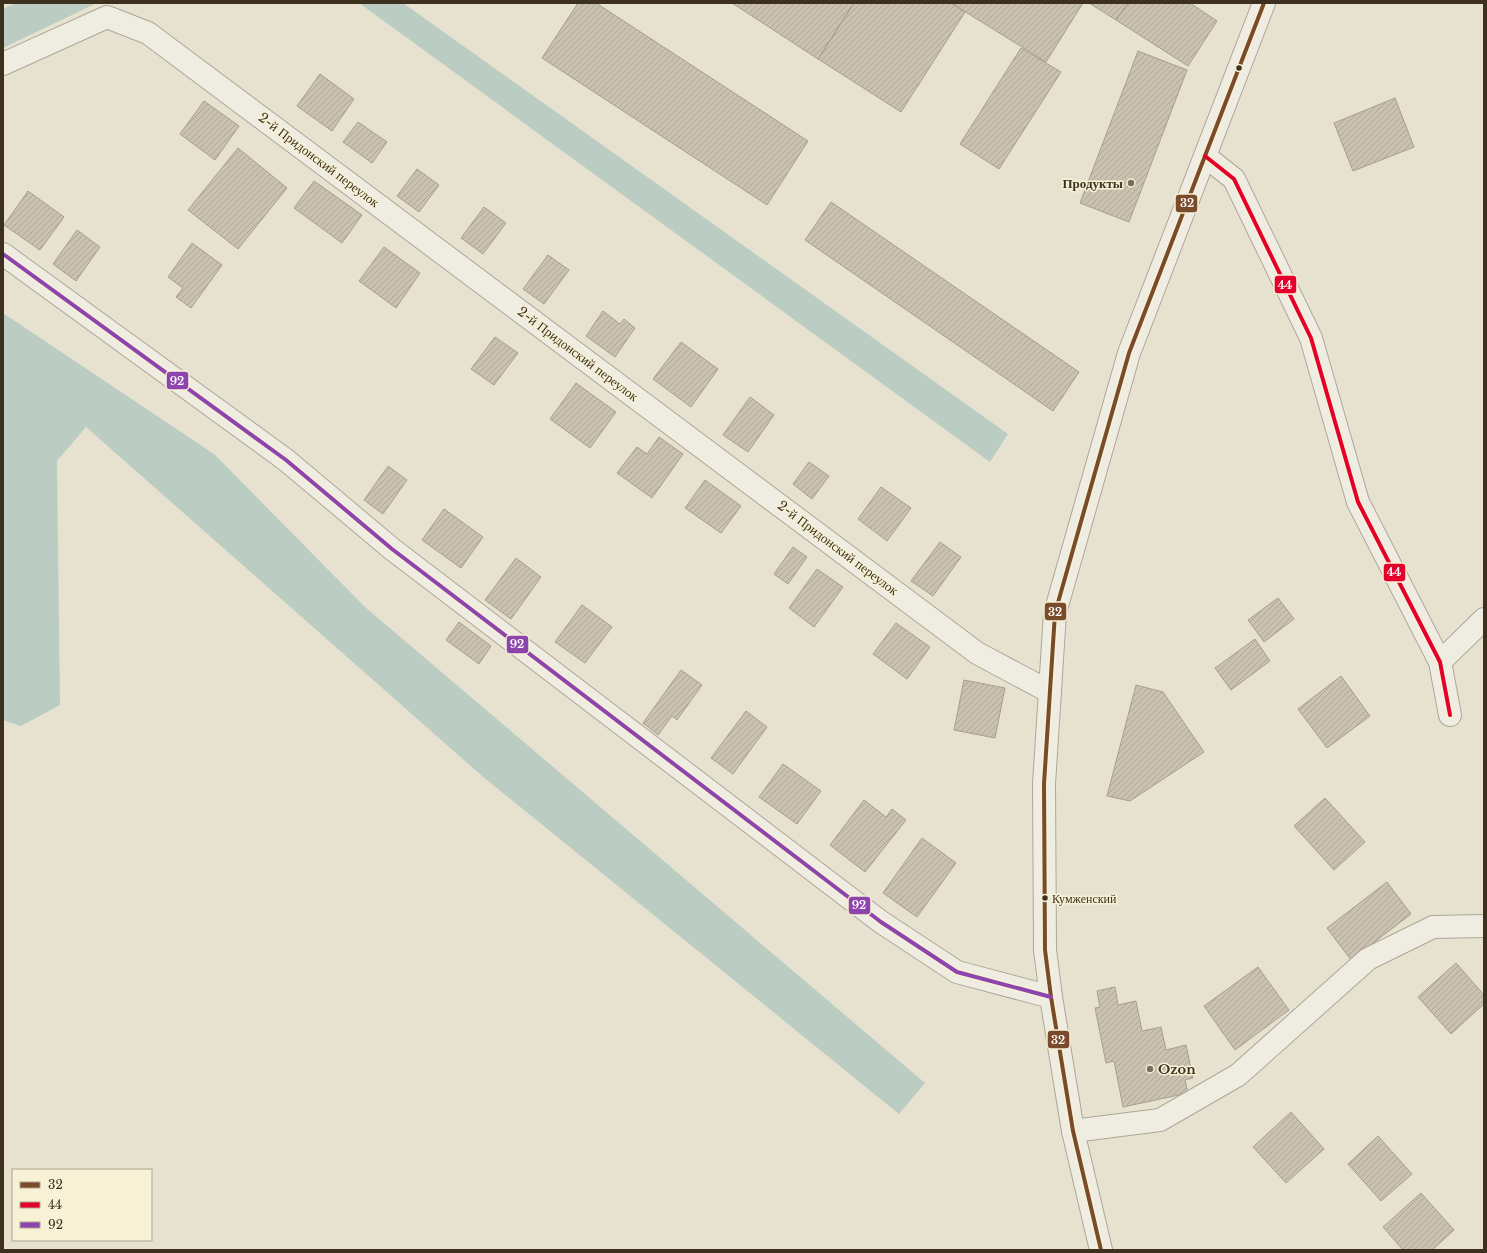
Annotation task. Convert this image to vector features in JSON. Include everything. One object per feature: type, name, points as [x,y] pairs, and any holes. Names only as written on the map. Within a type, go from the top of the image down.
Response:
[{"type":"street","points":[[1101,1250],[1073,1131],[1051,998],[1045,950],[1044,784],[1054,613],[1129,353],[1264,3]]},
{"type":"street","name":"2-й Придонский переулок","points":[[3,64],[107,18],[148,33],[977,653],[1050,692]]},
{"type":"street","points":[[1205,156],[1234,179],[1311,338],[1358,502],[1440,662],[1450,715]]},
{"type":"street","points":[[3,254],[286,460],[392,549],[881,922],[957,972],[1051,998]]},
{"type":"street","points":[[1440,662],[1484,619]]},
{"type":"street","points":[[1073,1131],[1160,1120],[1238,1075],[1368,959],[1433,928],[1484,926]]},
{"type":"shaded area","points":[[16,3],[97,3],[3,48],[3,9]]},
{"type":"shaded area","points":[[359,3],[403,3],[1008,434],[990,462]]},
{"type":"shaded area","points":[[3,313],[214,454],[365,607],[925,1083],[899,1114],[482,776],[86,427],[57,461],[60,705],[21,726],[3,720]]},
{"type":"building","points":[[578,3],[596,3],[808,141],[767,205],[542,58]]},
{"type":"building","points":[[732,3],[854,3],[818,59]]},
{"type":"building","points":[[854,3],[951,3],[965,12],[901,112],[818,59]]},
{"type":"building","points":[[951,3],[1083,3],[1046,62]]},
{"type":"building","points":[[1089,3],[1128,3],[1116,20]]},
{"type":"building","points":[[1128,3],[1190,3],[1217,21],[1188,66],[1116,20]]},
{"type":"building","points":[[1021,48],[1061,72],[999,169],[960,144]]},
{"type":"building","points":[[1138,51],[1187,70],[1129,222],[1080,203]]},
{"type":"building","points":[[320,74],[354,99],[332,131],[297,106]]},
{"type":"building","points":[[1395,98],[1414,147],[1353,171],[1334,123]]},
{"type":"building","points":[[204,101],[239,126],[215,160],[180,134]]},
{"type":"building","points":[[358,122],[387,142],[372,163],[343,142]]},
{"type":"building","points":[[238,148],[287,188],[238,249],[188,210]]},
{"type":"building","points":[[417,169],[439,185],[419,212],[397,196]]},
{"type":"building","points":[[314,181],[362,215],[342,243],[294,208]]},
{"type":"building","points":[[28,191],[64,217],[40,250],[4,225]]},
{"type":"building","points":[[831,202],[1079,372],[1053,411],[805,240]]},
{"type":"building","points":[[484,207],[506,223],[483,254],[461,238]]},
{"type":"building","points":[[77,230],[100,247],[76,281],[53,264]]},
{"type":"building","points":[[192,243],[222,265],[191,308],[176,297],[183,288],[168,277]]},
{"type":"building","points":[[384,247],[420,273],[396,308],[359,281]]},
{"type":"building","points":[[548,255],[569,270],[544,304],[523,289]]},
{"type":"building","points":[[603,311],[620,324],[624,319],[635,328],[615,357],[586,336]]},
{"type":"building","points":[[495,337],[518,353],[494,385],[471,369]]},
{"type":"building","points":[[681,342],[718,369],[691,407],[653,379]]},
{"type":"building","points":[[576,383],[616,412],[590,448],[550,419]]},
{"type":"building","points":[[750,397],[774,415],[748,452],[723,435]]},
{"type":"building","points":[[659,437],[683,454],[652,498],[617,473],[637,447],[647,454]]},
{"type":"building","points":[[809,462],[829,476],[812,499],[793,484]]},
{"type":"building","points":[[388,466],[407,480],[383,514],[364,500]]},
{"type":"building","points":[[705,480],[741,506],[721,533],[685,508]]},
{"type":"building","points":[[881,487],[911,508],[887,541],[858,519]]},
{"type":"building","points":[[444,509],[483,537],[461,568],[422,540]]},
{"type":"building","points":[[940,542],[961,557],[933,596],[911,581]]},
{"type":"building","points":[[793,547],[807,557],[788,584],[774,574]]},
{"type":"building","points":[[516,558],[541,577],[511,619],[485,600]]},
{"type":"building","points":[[817,569],[843,587],[814,627],[789,608]]},
{"type":"building","points":[[1278,598],[1294,619],[1264,642],[1248,620]]},
{"type":"building","points":[[582,605],[612,627],[585,663],[555,642]]},
{"type":"building","points":[[459,622],[491,646],[479,664],[446,640]]},
{"type":"building","points":[[896,623],[930,647],[907,679],[873,654]]},
{"type":"building","points":[[1255,639],[1270,661],[1231,690],[1215,668]]},
{"type":"building","points":[[681,670],[702,685],[677,720],[672,716],[658,735],[643,723]]},
{"type":"building","points":[[1341,676],[1370,716],[1327,748],[1298,709]]},
{"type":"building","points":[[964,680],[1005,688],[995,738],[954,730]]},
{"type":"building","points":[[1136,685],[1163,692],[1204,752],[1130,801],[1107,796]]},
{"type":"building","points":[[746,711],[767,727],[733,774],[711,758]]},
{"type":"building","points":[[783,764],[821,791],[797,824],[759,797]]},
{"type":"building","points":[[1325,798],[1365,842],[1334,870],[1294,826]]},
{"type":"building","points":[[864,800],[886,817],[892,809],[906,820],[865,872],[830,845]]},
{"type":"building","points":[[922,838],[956,863],[917,917],[883,893]]},
{"type":"building","points":[[1387,882],[1411,914],[1351,960],[1327,928]]},
{"type":"building","points":[[1456,963],[1484,995],[1484,1004],[1451,1034],[1418,997]]},
{"type":"building","points":[[1258,967],[1289,1010],[1235,1050],[1204,1006]]},
{"type":"building","points":[[1115,987],[1118,1005],[1136,1001],[1142,1031],[1161,1027],[1166,1050],[1186,1045],[1193,1078],[1185,1080],[1188,1093],[1123,1107],[1114,1061],[1106,1063],[1095,1008],[1100,1007],[1097,991]]},
{"type":"building","points":[[1291,1112],[1324,1149],[1286,1183],[1253,1147]]},
{"type":"building","points":[[1378,1136],[1412,1174],[1381,1201],[1348,1164]]},
{"type":"building","points":[[1421,1193],[1454,1230],[1432,1250],[1403,1250],[1383,1227]]},
{"type":"transit line","name":"32","points":[[1101,1250],[1073,1131],[1051,997],[1045,950],[1044,784],[1055,613],[1129,353],[1264,3]]},
{"type":"transit line","name":"44","points":[[1205,156],[1234,179],[1311,338],[1358,502],[1440,662],[1450,715]]},
{"type":"transit line","name":"92","points":[[3,254],[286,460],[392,549],[881,922],[957,972],[1051,997]]},
{"type":"place","name":"Продукты","points":[[1131,183]]},
{"type":"place","name":"Кумженский","points":[[1045,898]]},
{"type":"place","name":"Ozon","points":[[1150,1069]]}]
